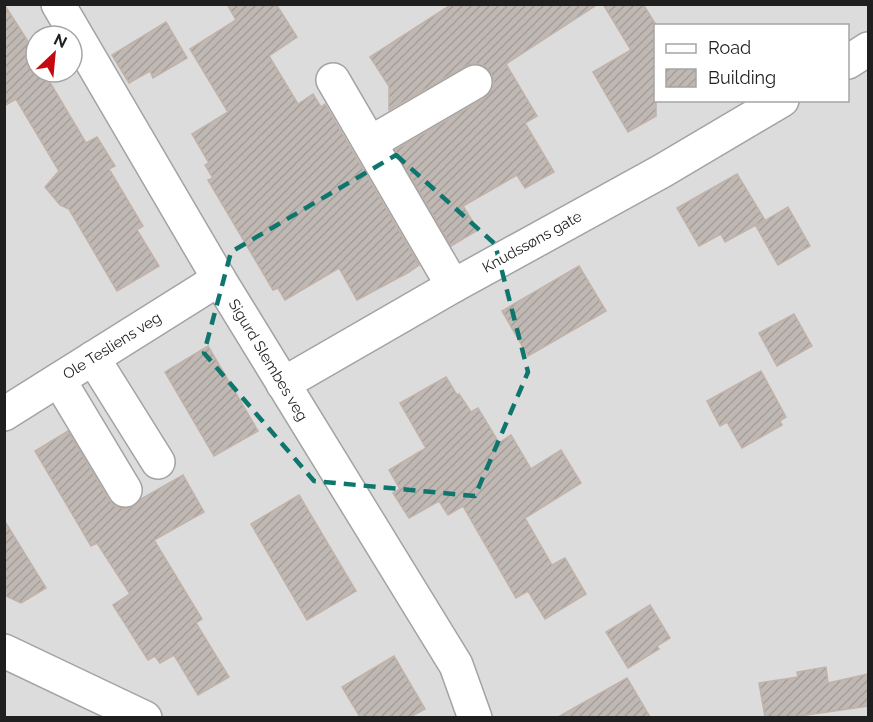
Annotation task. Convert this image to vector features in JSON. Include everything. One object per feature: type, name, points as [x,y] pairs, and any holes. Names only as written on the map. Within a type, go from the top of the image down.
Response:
[{"type":"street","name":"Sigurd Slembes veg","points":[[58,4],[219,279],[456,665],[474,717]]},
{"type":"street","points":[[849,61],[868,49]]},
{"type":"street","points":[[333,80],[453,286]]},
{"type":"street","points":[[370,143],[475,82]]},
{"type":"street","name":"Knudssøns gate","points":[[283,384],[453,286],[662,171],[779,102]]},
{"type":"street","name":"Ole Tesliens veg","points":[[4,414],[219,279]]},
{"type":"street","points":[[93,358],[158,462]]},
{"type":"street","points":[[59,380],[125,490]]},
{"type":"street","points":[[4,651],[145,717]]},
{"type":"highlighted area","points":[[396,155],[495,244],[528,372],[475,496],[314,481],[204,353],[231,252]]},
{"type":"shaded area","points":[[5,5],[868,5],[868,717],[5,717]]},
{"type":"building","points":[[4,4],[24,35],[24,84],[51,84],[86,143],[97,137],[115,166],[109,169],[143,226],[137,230],[159,266],[117,291],[69,209],[60,205],[45,187],[59,171],[16,99],[4,106]]},
{"type":"building","points":[[227,4],[276,4],[297,37],[269,56],[298,104],[313,94],[321,107],[325,104],[419,265],[357,300],[339,268],[285,300],[278,288],[273,290],[208,180],[213,178],[205,165],[209,163],[192,134],[228,112],[190,49],[236,20]]},
{"type":"building","points":[[452,4],[598,4],[506,64],[537,116],[525,123],[554,172],[525,188],[517,175],[463,206],[478,230],[451,246],[395,150],[485,98],[494,83],[491,73],[484,66],[474,63],[389,110],[389,86],[370,57]]},
{"type":"building","points":[[603,4],[643,4],[655,24],[654,102],[656,102],[656,116],[628,132],[593,72],[631,50]]},
{"type":"building","points":[[166,22],[187,58],[153,78],[150,71],[129,83],[112,55]]},
{"type":"building","points":[[737,174],[765,220],[725,242],[721,234],[699,246],[677,208]]},
{"type":"building","points":[[788,207],[810,246],[778,265],[756,226]]},
{"type":"building","points":[[579,266],[606,311],[528,356],[502,311]]},
{"type":"building","points":[[794,314],[812,346],[777,366],[759,333]]},
{"type":"building","points":[[208,346],[258,431],[214,456],[165,372]]},
{"type":"building","points":[[761,371],[786,417],[780,421],[782,425],[742,448],[727,422],[720,426],[707,401]]},
{"type":"building","points":[[446,377],[471,412],[478,408],[499,443],[511,435],[531,469],[561,450],[581,483],[525,518],[552,565],[565,558],[586,594],[545,619],[528,591],[516,598],[463,506],[448,515],[439,501],[409,518],[393,493],[400,489],[389,470],[426,448],[400,403]]},
{"type":"building","points":[[68,431],[109,500],[115,506],[125,509],[134,506],[141,499],[183,475],[204,512],[154,540],[202,619],[196,623],[229,677],[198,695],[174,655],[160,663],[155,656],[148,660],[113,605],[130,594],[97,543],[91,546],[35,451]]},
{"type":"building","points":[[299,495],[356,591],[307,620],[251,524]]},
{"type":"building","points":[[4,520],[46,588],[21,603],[4,595]]},
{"type":"building","points":[[650,605],[670,638],[657,646],[659,649],[628,668],[606,632]]},
{"type":"building","points":[[394,656],[425,709],[410,717],[360,717],[342,687]]},
{"type":"building","points":[[826,667],[828,683],[868,674],[868,706],[793,717],[765,717],[759,683],[798,677],[797,672]]},
{"type":"building","points":[[627,678],[650,717],[558,717]]}]
